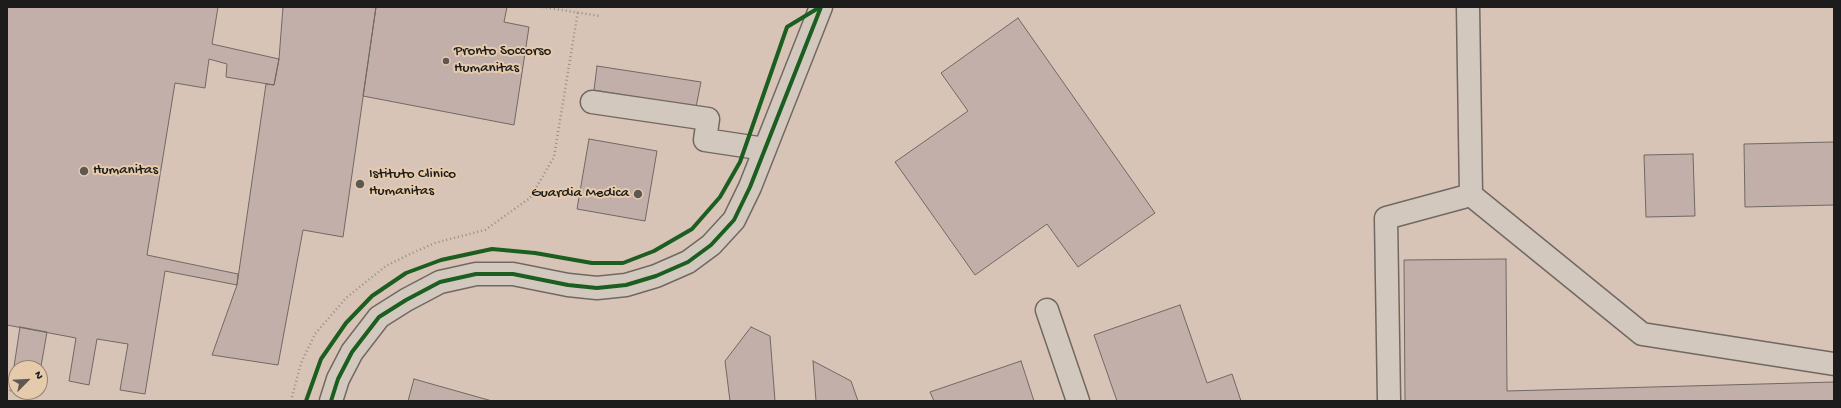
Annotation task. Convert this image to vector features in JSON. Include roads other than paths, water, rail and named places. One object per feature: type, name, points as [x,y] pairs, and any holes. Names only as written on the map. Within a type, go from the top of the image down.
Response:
[{"type":"street","points":[[331,401],[338,379],[352,352],[379,317],[406,300],[440,282],[476,274],[512,274],[568,285],[597,288],[626,285],[656,276],[688,262],[711,245],[734,220],[750,187],[821,7]]},
{"type":"street","points":[[1468,7],[1472,195],[1642,334],[1834,364]]},
{"type":"street","points":[[592,102],[708,119],[705,140],[765,149]]},
{"type":"street","points":[[1389,401],[1386,218],[1472,195]]},
{"type":"street","points":[[1047,310],[1078,401]]},
{"type":"place","name":"Pronto Soccorso Humanitas","points":[[446,61]]},
{"type":"place","name":"Humanitas","points":[[84,171]]},
{"type":"place","name":"Istituto Clinico Humanitas","points":[[360,184]]},
{"type":"place","name":"Guardia Medica","points":[[638,194]]}]
